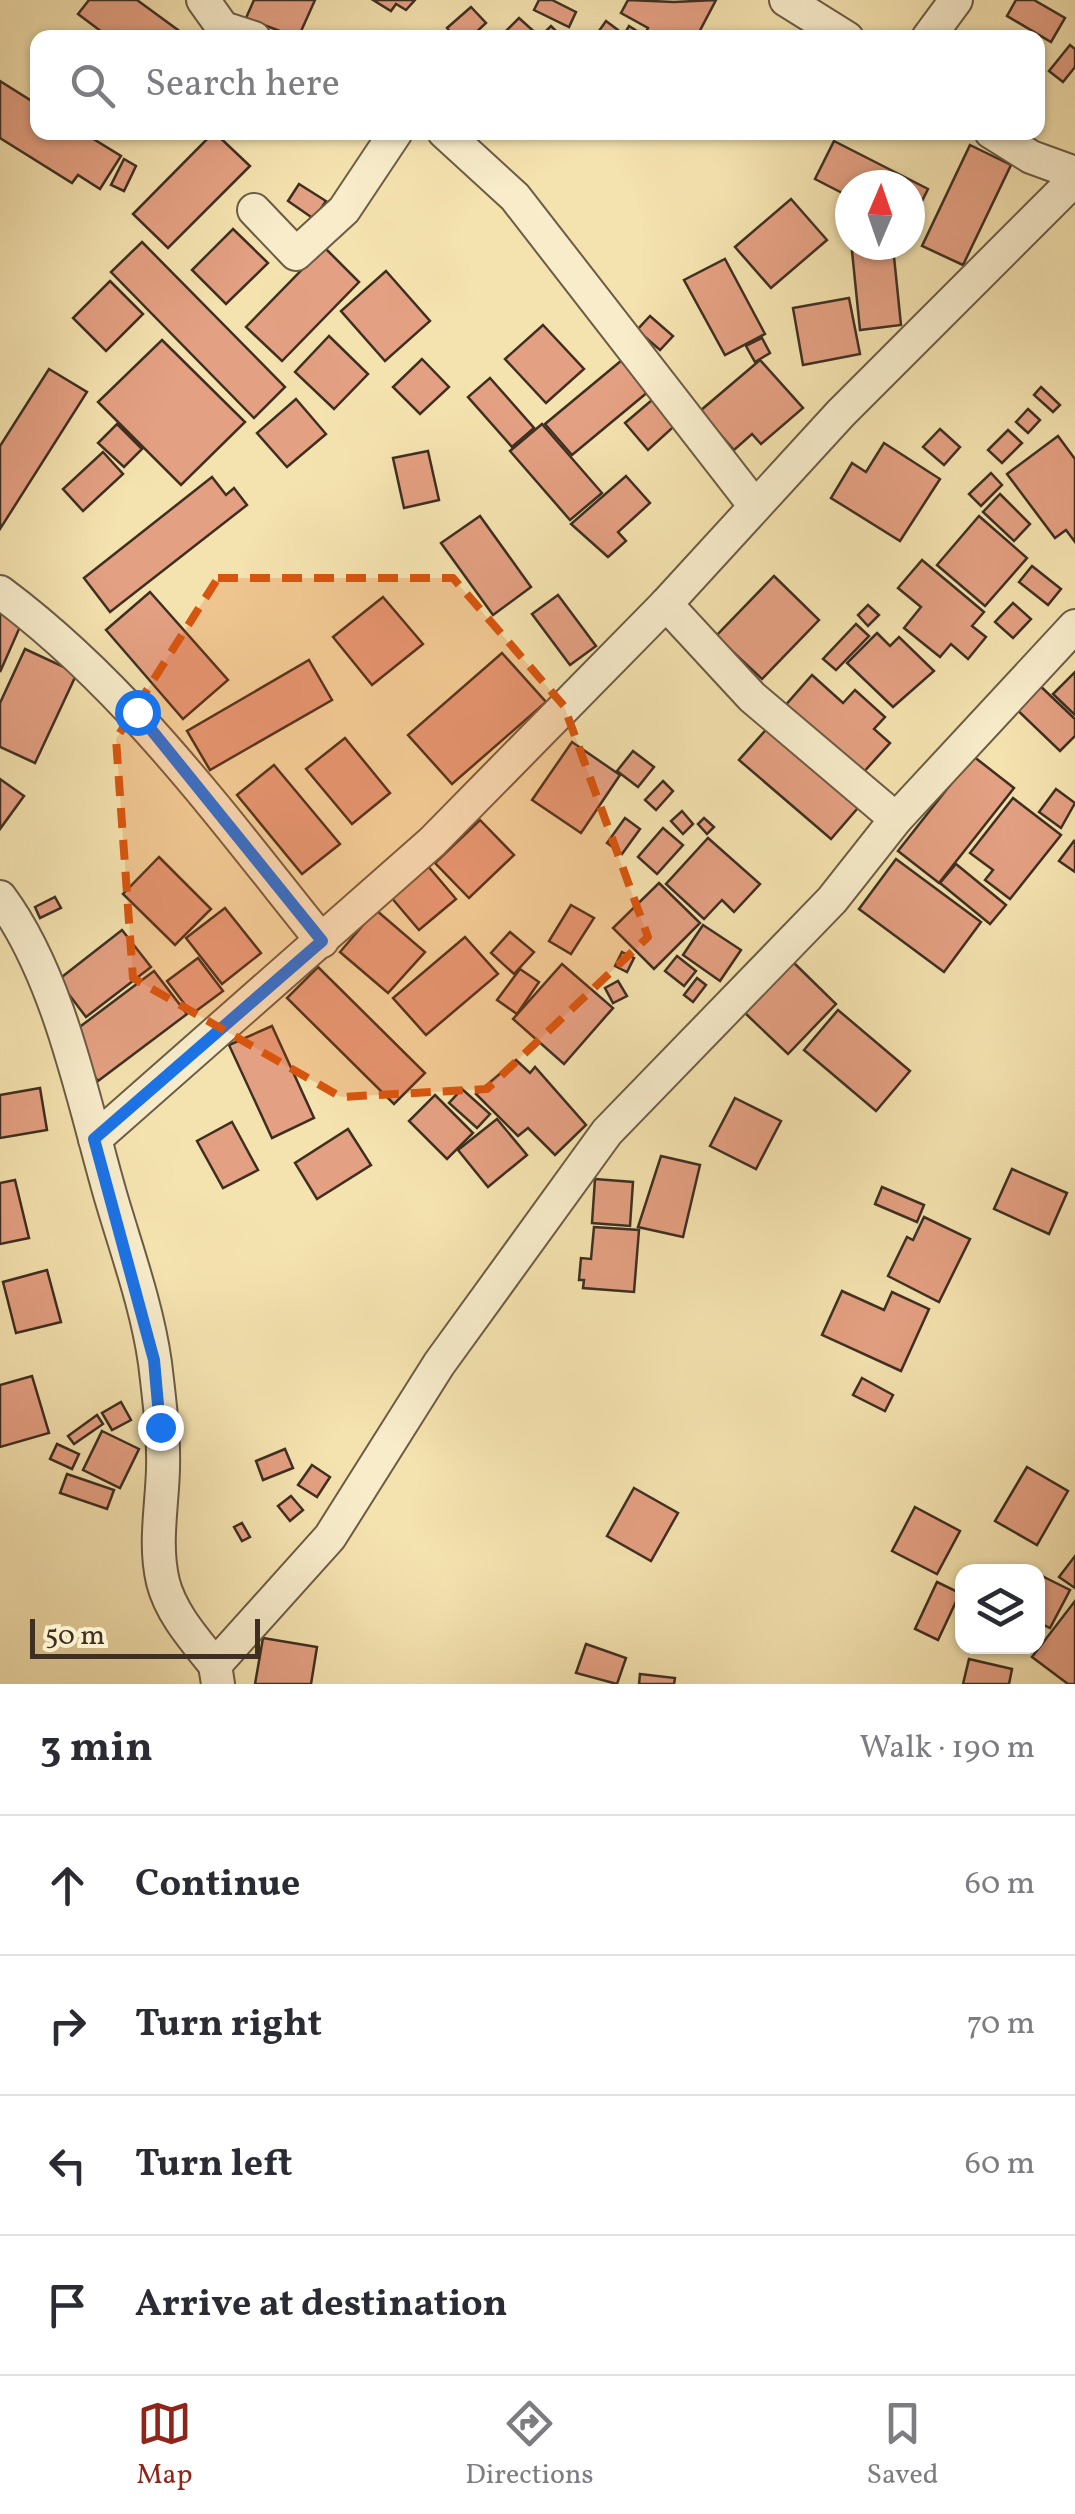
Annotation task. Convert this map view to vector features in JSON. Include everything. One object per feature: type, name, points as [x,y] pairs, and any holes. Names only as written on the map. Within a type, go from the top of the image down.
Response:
[{"type":"street","points":[[203,0],[223,28],[229,30]]},
{"type":"street","points":[[786,0],[834,30]]},
{"type":"street","points":[[934,30],[956,0]]},
{"type":"street","points":[[254,210],[296,254],[344,210],[391,140]]},
{"type":"street","points":[[453,140],[516,197],[755,506]]},
{"type":"street","points":[[94,1139],[432,842],[666,604],[841,413],[1075,176],[1004,140]]},
{"type":"street","points":[[0,592],[54,632],[137,712],[322,941]]},
{"type":"street","points":[[666,604],[752,697],[896,819]]},
{"type":"street","points":[[0,897],[24,929],[94,1139],[154,1360],[163,1469],[157,1525],[163,1584],[185,1628],[216,1675],[330,1537],[439,1364],[606,1132],[832,900],[896,819],[1075,626]]},
{"type":"highlighted area","points":[[218,578],[453,578],[564,706],[648,937],[487,1089],[341,1097],[133,978],[116,739]]},
{"type":"building","points":[[89,0],[137,0],[178,30],[99,30],[78,14]]},
{"type":"building","points":[[254,0],[315,0],[302,30],[277,30],[246,18]]},
{"type":"building","points":[[373,0],[415,0],[406,10],[396,4],[391,11]]},
{"type":"building","points":[[539,0],[552,0],[576,12],[569,27],[534,10]]},
{"type":"building","points":[[628,0],[716,0],[700,30],[647,30],[621,13]]},
{"type":"building","points":[[1016,0],[1034,0],[1065,18],[1051,42],[1045,38],[1045,30],[1031,30],[1007,16]]},
{"type":"building","points":[[471,7],[486,23],[479,30],[447,28]]},
{"type":"building","points":[[519,18],[532,30],[507,30]]},
{"type":"building","points":[[606,21],[618,30],[600,30]]},
{"type":"building","points":[[1070,45],[1075,49],[1075,67],[1063,82],[1049,71]]},
{"type":"building","points":[[0,81],[30,100],[30,140],[95,140],[121,156],[100,189],[78,175],[72,183],[0,138]]},
{"type":"building","points":[[206,140],[222,140],[250,166],[168,248],[133,214]]},
{"type":"building","points":[[834,141],[891,170],[835,170],[835,189],[815,179]]},
{"type":"building","points":[[970,145],[1011,165],[963,265],[925,247],[925,240]]},
{"type":"building","points":[[124,159],[136,166],[124,191],[111,185]]},
{"type":"building","points":[[299,184],[326,201],[314,219],[288,201]]},
{"type":"building","points":[[791,199],[827,240],[771,288],[735,247]]},
{"type":"building","points":[[233,229],[268,263],[226,304],[192,270]]},
{"type":"building","points":[[142,242],[285,387],[254,418],[111,272]]},
{"type":"building","points":[[324,247],[359,282],[282,361],[246,327]]},
{"type":"building","points":[[725,259],[765,334],[725,355],[684,280]]},
{"type":"building","points":[[853,260],[894,260],[901,325],[860,330]]},
{"type":"building","points":[[386,271],[430,321],[385,361],[341,311]]},
{"type":"building","points":[[110,281],[143,314],[106,351],[73,318]]},
{"type":"building","points":[[849,298],[860,354],[803,365],[793,308]]},
{"type":"building","points":[[650,316],[673,336],[660,350],[637,330]]},
{"type":"building","points":[[543,325],[584,369],[546,403],[505,359]]},
{"type":"building","points":[[329,336],[368,374],[334,409],[295,372]]},
{"type":"building","points":[[762,338],[770,353],[755,362],[746,346]]},
{"type":"building","points":[[162,340],[245,422],[181,485],[98,402]]},
{"type":"building","points":[[628,355],[655,386],[572,455],[545,424]]},
{"type":"building","points":[[422,359],[449,387],[420,414],[393,387]]},
{"type":"building","points":[[760,360],[803,408],[761,444],[752,434],[734,450],[700,411]]},
{"type":"building","points":[[49,369],[87,392],[0,529],[0,446]]},
{"type":"building","points":[[490,378],[534,428],[512,447],[468,397]]},
{"type":"building","points":[[1041,387],[1060,405],[1053,412],[1034,395]]},
{"type":"building","points":[[659,394],[681,420],[648,450],[625,423]]},
{"type":"building","points":[[296,399],[326,434],[287,467],[257,433]]},
{"type":"building","points":[[1028,409],[1040,420],[1028,433],[1016,422]]},
{"type":"building","points":[[117,424],[142,449],[124,467],[98,443]]},
{"type":"building","points":[[542,424],[602,493],[570,520],[510,451]]},
{"type":"building","points":[[940,429],[960,447],[944,465],[923,447]]},
{"type":"building","points":[[1008,430],[1022,443],[1002,463],[988,450]]},
{"type":"building","points":[[1058,436],[1075,459],[1075,542],[1066,530],[1055,538],[1007,474]]},
{"type":"building","points":[[884,443],[940,479],[900,541],[831,498],[852,463],[866,472]]},
{"type":"building","points":[[428,451],[439,500],[404,508],[393,458]]},
{"type":"building","points":[[103,452],[123,474],[83,511],[63,489]]},
{"type":"building","points":[[991,473],[1002,485],[981,506],[969,494]]},
{"type":"building","points":[[626,476],[650,503],[618,532],[626,541],[608,557],[571,524]]},
{"type":"building","points":[[212,477],[226,495],[234,488],[247,505],[110,612],[84,578]]},
{"type":"building","points":[[1000,494],[1030,524],[1014,541],[983,512]]},
{"type":"building","points":[[480,516],[531,587],[493,615],[441,543]]},
{"type":"building","points":[[979,516],[1027,558],[985,606],[937,565]]},
{"type":"building","points":[[922,560],[984,612],[972,626],[986,637],[968,659],[951,644],[940,657],[904,628],[921,607],[898,588]]},
{"type":"building","points":[[1032,566],[1061,589],[1048,605],[1019,582]]},
{"type":"building","points":[[774,576],[819,620],[762,679],[716,636]]},
{"type":"building","points":[[150,592],[228,680],[183,719],[106,630]]},
{"type":"building","points":[[558,595],[596,646],[570,665],[532,614]]},
{"type":"building","points":[[383,597],[423,644],[372,685],[333,637]]},
{"type":"building","points":[[1013,603],[1031,619],[1013,638],[995,622]]},
{"type":"building","points":[[868,605],[879,615],[868,626],[858,615]]},
{"type":"building","points":[[0,610],[23,620],[0,672]]},
{"type":"building","points":[[856,624],[869,636],[836,670],[823,659]]},
{"type":"building","points":[[877,633],[890,646],[899,637],[934,671],[893,707],[847,663]]},
{"type":"building","points":[[25,649],[77,673],[35,763],[0,747],[0,703]]},
{"type":"building","points":[[502,653],[546,702],[452,784],[408,735]]},
{"type":"building","points":[[309,660],[332,700],[210,770],[187,731]]},
{"type":"building","points":[[1075,672],[1075,715],[1053,694]]},
{"type":"building","points":[[812,675],[843,703],[855,690],[885,717],[874,729],[890,743],[861,775],[784,707]]},
{"type":"building","points":[[1035,681],[1075,719],[1075,736],[1060,751],[1012,705]]},
{"type":"building","points":[[772,723],[864,801],[831,839],[739,760]]},
{"type":"building","points":[[345,738],[390,793],[352,824],[306,769]]},
{"type":"building","points":[[572,742],[620,775],[581,833],[532,800]]},
{"type":"building","points":[[633,751],[654,767],[638,787],[617,771]]},
{"type":"building","points":[[973,756],[1014,788],[939,883],[898,851]]},
{"type":"building","points":[[274,765],[340,844],[302,874],[237,795]]},
{"type":"building","points":[[0,779],[24,796],[0,829]]},
{"type":"building","points":[[663,781],[673,791],[656,810],[645,800]]},
{"type":"building","points":[[1056,789],[1075,803],[1061,828],[1039,812]]},
{"type":"building","points":[[1013,798],[1061,835],[1010,899],[985,880],[993,870],[970,853]]},
{"type":"building","points":[[682,811],[693,824],[683,834],[671,821]]},
{"type":"building","points":[[625,818],[640,829],[622,854],[607,843]]},
{"type":"building","points":[[704,818],[714,827],[707,834],[698,824]]},
{"type":"building","points":[[480,820],[514,855],[469,898],[435,863]]},
{"type":"building","points":[[663,828],[683,845],[657,874],[638,857]]},
{"type":"building","points":[[708,838],[760,884],[734,912],[722,900],[704,919],[666,884]]},
{"type":"building","points":[[1075,842],[1075,872],[1059,861]]},
{"type":"building","points":[[159,857],[211,909],[175,945],[123,894]]},
{"type":"building","points":[[896,859],[981,922],[944,972],[859,909]]},
{"type":"building","points":[[956,864],[1006,905],[990,924],[940,883]]},
{"type":"building","points":[[427,865],[456,899],[419,930],[390,896]]},
{"type":"building","points":[[659,883],[700,923],[654,969],[613,928]]},
{"type":"building","points":[[55,897],[61,908],[40,918],[35,907]]},
{"type":"building","points":[[571,905],[594,918],[571,954],[549,941]]},
{"type":"building","points":[[225,908],[261,953],[222,984],[186,938]]},
{"type":"building","points":[[376,910],[425,952],[388,993],[340,952]]},
{"type":"building","points":[[703,925],[741,950],[720,981],[683,955]]},
{"type":"building","points":[[122,930],[151,967],[86,1017],[58,980]]},
{"type":"building","points":[[510,932],[534,952],[514,974],[491,953]]},
{"type":"building","points":[[465,937],[498,974],[426,1035],[393,998]]},
{"type":"building","points":[[622,952],[634,958],[627,972],[615,966]]},
{"type":"building","points":[[677,956],[696,971],[684,986],[665,971]]},
{"type":"building","points":[[198,958],[223,991],[192,1014],[167,981]]},
{"type":"building","points":[[793,962],[836,1004],[788,1054],[745,1013]]},
{"type":"building","points":[[562,964],[613,1008],[564,1064],[513,1019]]},
{"type":"building","points":[[318,967],[425,1073],[394,1104],[287,998]]},
{"type":"building","points":[[520,969],[539,982],[517,1014],[497,1000]]},
{"type":"building","points":[[154,971],[187,1014],[98,1081],[65,1038]]},
{"type":"building","points":[[697,978],[706,985],[693,1002],[684,995]]},
{"type":"building","points":[[618,981],[627,996],[613,1003],[605,988]]},
{"type":"building","points":[[838,1010],[910,1071],[876,1111],[804,1050]]},
{"type":"building","points":[[272,1026],[314,1118],[272,1138],[229,1045]]},
{"type":"building","points":[[516,1060],[530,1073],[535,1067],[586,1125],[555,1155],[528,1128],[518,1136],[476,1094]]},
{"type":"building","points":[[40,1088],[47,1130],[0,1138],[0,1095]]},
{"type":"building","points":[[462,1089],[490,1114],[477,1128],[449,1103]]},
{"type":"building","points":[[435,1095],[473,1133],[447,1159],[409,1121]]},
{"type":"building","points":[[735,1098],[781,1121],[756,1169],[710,1146]]},
{"type":"building","points":[[497,1119],[527,1155],[488,1187],[458,1150]]},
{"type":"building","points":[[232,1122],[258,1170],[223,1188],[197,1141]]},
{"type":"building","points":[[348,1129],[371,1165],[317,1199],[295,1163]]},
{"type":"building","points":[[661,1156],[700,1165],[683,1237],[638,1227]]},
{"type":"building","points":[[1012,1169],[1067,1193],[1049,1234],[994,1209]]},
{"type":"building","points":[[595,1179],[633,1182],[630,1226],[592,1223]]},
{"type":"building","points":[[15,1180],[29,1238],[0,1244],[0,1183]]},
{"type":"building","points":[[882,1187],[924,1205],[917,1222],[875,1204]]},
{"type":"building","points":[[924,1217],[970,1239],[939,1302],[888,1276],[907,1237],[913,1240]]},
{"type":"building","points":[[594,1227],[639,1230],[634,1292],[583,1288],[584,1280],[579,1280],[581,1258],[591,1259]]},
{"type":"building","points":[[47,1270],[61,1322],[16,1333],[3,1282]]},
{"type":"building","points":[[842,1291],[884,1310],[892,1292],[929,1309],[901,1371],[822,1335]]},
{"type":"building","points":[[32,1376],[49,1433],[0,1447],[0,1385]]},
{"type":"building","points":[[862,1378],[893,1395],[885,1411],[853,1395]]},
{"type":"building","points":[[121,1402],[131,1420],[112,1430],[102,1413]]},
{"type":"building","points":[[97,1415],[103,1424],[74,1444],[68,1436]]},
{"type":"building","points":[[102,1431],[139,1449],[120,1488],[83,1470]]},
{"type":"building","points":[[57,1444],[79,1454],[72,1469],[50,1459]]},
{"type":"building","points":[[285,1449],[293,1468],[263,1480],[256,1461]]},
{"type":"building","points":[[312,1465],[330,1477],[317,1497],[298,1485]]},
{"type":"building","points":[[1027,1467],[1068,1491],[1037,1545],[995,1521]]},
{"type":"building","points":[[67,1474],[114,1490],[107,1509],[60,1493]]},
{"type":"building","points":[[634,1488],[678,1513],[651,1561],[607,1536]]},
{"type":"building","points":[[291,1496],[303,1510],[290,1521],[278,1506]]},
{"type":"building","points":[[915,1507],[960,1531],[937,1574],[892,1551]]},
{"type":"building","points":[[242,1523],[250,1537],[242,1541],[234,1527]]},
{"type":"building","points":[[1075,1556],[1075,1588],[1059,1577]]},
{"type":"building","points":[[1045,1578],[1070,1590],[1050,1628],[1045,1626]]},
{"type":"building","points":[[937,1582],[955,1591],[955,1604],[938,1640],[915,1629]]},
{"type":"building","points":[[1075,1601],[1075,1684],[1068,1684],[1032,1657],[1045,1654],[1045,1640]]},
{"type":"building","points":[[263,1638],[317,1647],[311,1684],[255,1684]]},
{"type":"building","points":[[586,1644],[626,1658],[617,1684],[576,1673]]},
{"type":"building","points":[[969,1659],[1012,1669],[1009,1684],[963,1684]]},
{"type":"building","points":[[640,1674],[675,1678],[674,1684],[639,1684]]},
{"type":"route","points":[[137,712],[322,941],[94,1139],[139,1293],[154,1360],[160,1427]]}]
